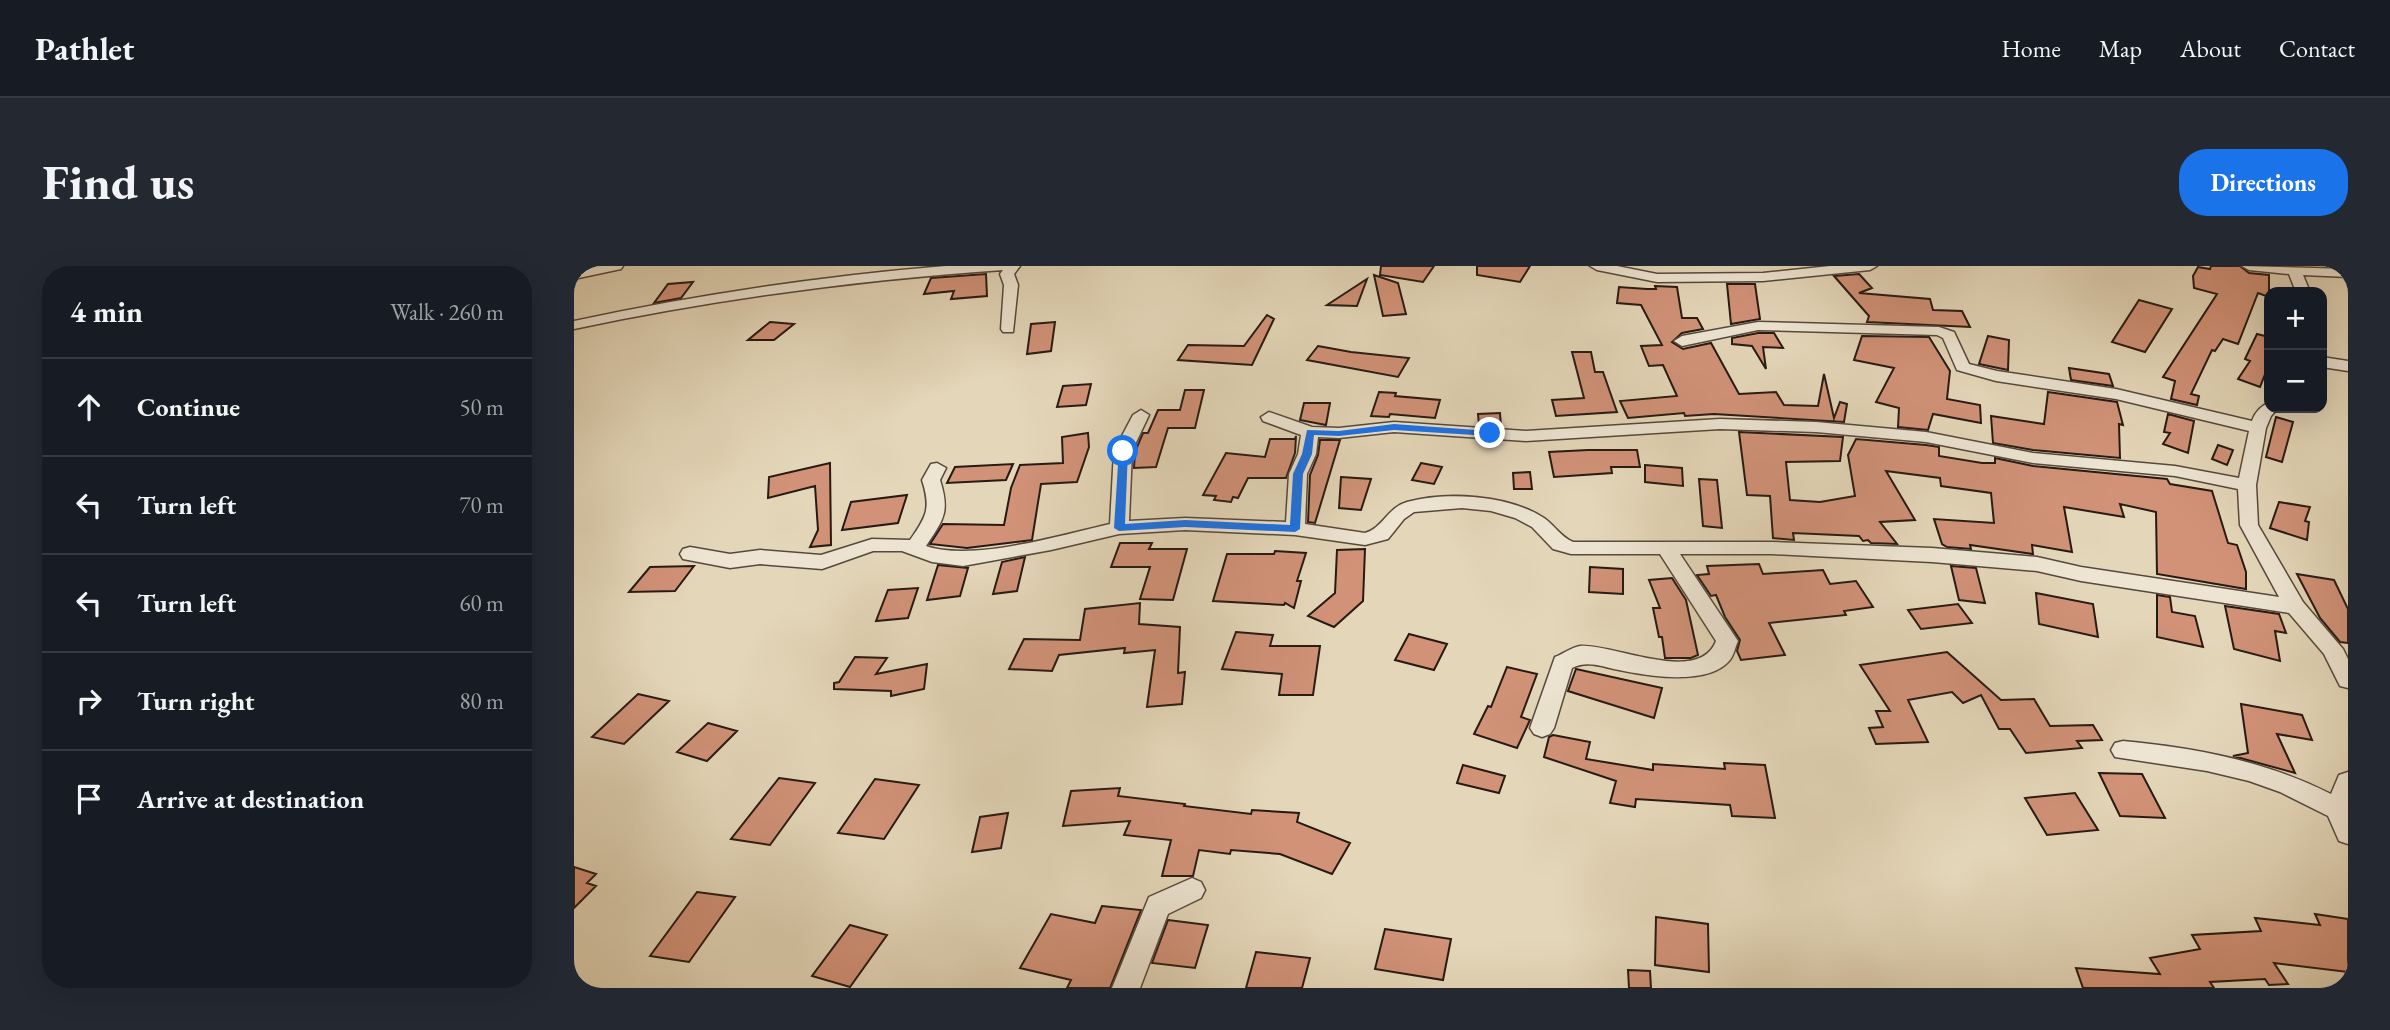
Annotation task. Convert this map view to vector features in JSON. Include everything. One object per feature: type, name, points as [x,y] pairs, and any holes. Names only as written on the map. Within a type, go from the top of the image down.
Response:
[{"type":"street","points":[[574,275],[616,266]]},
{"type":"street","points":[[574,325],[742,292],[906,269],[1011,266],[1007,274],[1011,285],[1009,329]]},
{"type":"street","points":[[1597,266],[1657,278],[1763,277],[1870,266]]},
{"type":"street","points":[[2249,266],[2348,273]]},
{"type":"street","points":[[2291,268],[2300,287]]},
{"type":"street","points":[[1682,341],[1758,326],[1939,331],[1949,335],[1963,367],[1996,376],[2116,394],[2258,428]]},
{"type":"street","points":[[2327,363],[2348,366]]},
{"type":"street","points":[[2264,413],[2258,428],[2247,485],[2249,525],[2295,607],[2332,649],[2348,680]]},
{"type":"street","points":[[1119,528],[1123,451],[1141,415]]},
{"type":"street","points":[[1269,417],[1310,432],[1339,433],[1394,427],[1526,436],[1720,424],[1816,427],[1926,437],[2033,458],[2175,471],[2247,485]]},
{"type":"street","points":[[1295,529],[1298,474],[1307,454],[1310,432]]},
{"type":"street","points":[[915,548],[930,526],[938,502],[931,480],[937,468]]},
{"type":"street","points":[[690,554],[730,561],[760,557],[822,562],[872,545],[905,545],[932,555],[963,559],[1051,544],[1119,528],[1185,524],[1295,529],[1374,538],[1381,535],[1397,515],[1410,507],[1462,502],[1492,505],[1522,513],[1539,523],[1560,544],[1571,548],[1772,548],[1932,555],[2037,564],[2081,574],[2295,607]]},
{"type":"street","points":[[1542,728],[1563,663],[1572,657],[1581,654],[1663,669],[1694,668],[1719,660],[1727,651],[1727,641],[1667,550]]},
{"type":"street","points":[[2123,750],[2180,756],[2227,765],[2288,784],[2338,810],[2348,833]]},
{"type":"street","points":[[2338,810],[2348,782]]},
{"type":"street","points":[[1126,988],[1158,906],[1192,890]]},
{"type":"building","points":[[1381,266],[1434,266],[1423,282],[1380,275]]},
{"type":"building","points":[[1477,266],[1530,266],[1520,282],[1477,275]]},
{"type":"building","points":[[2211,266],[2240,266],[2249,273],[2269,275],[2269,287],[2264,287],[2264,295],[2258,293],[2238,344],[2223,339],[2215,351],[2212,350],[2191,394],[2199,396],[2197,405],[2171,399],[2175,381],[2163,377],[2217,294],[2194,288],[2193,276],[2198,267],[2210,269]]},
{"type":"building","points":[[986,274],[987,296],[951,299],[954,291],[924,294],[931,278]]},
{"type":"building","points":[[1859,274],[1872,288],[1859,293],[1930,299],[1933,310],[1962,311],[1970,327],[1867,322],[1869,316],[1834,276]]},
{"type":"building","points":[[1374,275],[1398,283],[1406,314],[1383,316]]},
{"type":"building","points":[[1367,279],[1357,306],[1327,305]]},
{"type":"building","points":[[693,282],[681,298],[654,303],[668,284]]},
{"type":"building","points":[[1727,284],[1755,284],[1760,319],[1731,324]]},
{"type":"building","points":[[1655,286],[1677,287],[1682,318],[1697,318],[1703,329],[1682,333],[1672,342],[1683,349],[1711,343],[1739,394],[1776,392],[1784,405],[1818,406],[1824,374],[1834,418],[1840,402],[1847,404],[1844,422],[1714,414],[1685,416],[1684,413],[1628,418],[1620,401],[1677,396],[1663,365],[1649,366],[1641,346],[1662,345],[1641,305],[1617,303],[1619,287],[1656,289]]},
{"type":"building","points":[[2139,300],[2172,309],[2145,352],[2112,342]]},
{"type":"building","points":[[1267,315],[1274,319],[1252,365],[1178,360],[1188,345],[1244,346]]},
{"type":"building","points":[[770,322],[794,324],[774,340],[748,340]]},
{"type":"building","points":[[1055,322],[1051,351],[1027,354],[1031,324]]},
{"type":"building","points":[[1774,333],[1783,348],[1763,347],[1766,369],[1752,346],[1732,344],[1732,338]]},
{"type":"building","points":[[2257,334],[2264,336],[2264,377],[2260,387],[2238,379],[2250,361],[2245,359]]},
{"type":"building","points":[[1862,336],[1929,337],[1950,371],[1947,399],[1980,405],[1981,423],[1933,414],[1928,430],[1898,427],[1899,408],[1876,402],[1894,368],[1854,360]]},
{"type":"building","points":[[1988,336],[2009,340],[2008,370],[1979,364]]},
{"type":"building","points":[[1318,346],[1409,358],[1398,377],[1307,360]]},
{"type":"building","points":[[1572,352],[1591,352],[1595,372],[1603,372],[1617,412],[1556,416],[1552,400],[1584,398]]},
{"type":"building","points":[[2069,368],[2109,374],[2113,386],[2071,380]]},
{"type":"building","points":[[1091,384],[1086,405],[1057,407],[1063,386]]},
{"type":"building","points":[[1185,390],[1204,390],[1195,428],[1168,428],[1156,467],[1134,468],[1135,452],[1143,433],[1148,433],[1158,410],[1180,410]]},
{"type":"building","points":[[1379,392],[1440,400],[1435,418],[1390,414],[1389,417],[1371,416]]},
{"type":"building","points":[[2048,392],[2117,402],[2123,425],[2119,424],[2120,458],[2033,450],[1993,443],[1991,416],[2044,424]]},
{"type":"building","points":[[1304,403],[1330,403],[1326,425],[1300,420]]},
{"type":"building","points":[[1500,413],[1501,427],[1479,425],[1478,414]]},
{"type":"building","points":[[2168,414],[2194,421],[2188,453],[2163,444],[2170,433],[2164,432]]},
{"type":"building","points":[[2276,417],[2293,422],[2282,462],[2266,457]]},
{"type":"building","points":[[1739,432],[1843,437],[1840,461],[1786,462],[1790,500],[1820,502],[1855,496],[1848,455],[1856,439],[1939,447],[1939,456],[1982,463],[1995,463],[1995,458],[2033,466],[2167,479],[2170,484],[2212,491],[2228,543],[2237,545],[2246,572],[2246,589],[2157,574],[2156,512],[2120,504],[2124,517],[2064,507],[2072,552],[2032,545],[2033,554],[1970,545],[1971,549],[1947,547],[1942,544],[1934,519],[1994,523],[1991,493],[1941,486],[1940,478],[1886,471],[1915,520],[1880,522],[1897,544],[1871,543],[1868,540],[1863,541],[1859,536],[1793,533],[1794,540],[1773,538],[1770,496],[1747,495]]},
{"type":"building","points":[[1088,433],[1089,447],[1077,482],[1041,484],[1032,540],[967,548],[930,544],[943,524],[1004,525],[1011,488],[1020,465],[1063,463],[1062,437]]},
{"type":"building","points":[[1296,436],[1295,453],[1286,478],[1248,478],[1238,498],[1233,497],[1231,502],[1214,500],[1216,496],[1203,495],[1226,453],[1265,457],[1270,439],[1295,439]]},
{"type":"building","points":[[1320,440],[1340,440],[1315,523],[1308,522],[1310,475],[1318,455]]},
{"type":"building","points":[[2218,445],[2233,450],[2227,465],[2212,459]]},
{"type":"building","points":[[1637,450],[1640,467],[1611,467],[1612,473],[1554,477],[1549,452]]},
{"type":"building","points":[[830,463],[831,545],[810,547],[818,530],[815,486],[768,498],[769,477]]},
{"type":"building","points":[[1421,463],[1442,467],[1434,484],[1412,480]]},
{"type":"building","points":[[1013,464],[1006,480],[947,483],[955,467]]},
{"type":"building","points":[[1645,465],[1682,468],[1683,486],[1645,482]]},
{"type":"building","points":[[1530,472],[1532,489],[1514,489],[1513,473]]},
{"type":"building","points":[[1341,477],[1371,479],[1361,510],[1339,508]]},
{"type":"building","points":[[1699,479],[1717,480],[1722,528],[1703,526]]},
{"type":"building","points":[[907,495],[898,523],[842,530],[851,502]]},
{"type":"building","points":[[2279,502],[2310,507],[2305,521],[2309,522],[2307,540],[2270,528]]},
{"type":"building","points":[[1120,543],[1152,543],[1149,549],[1187,549],[1173,600],[1140,599],[1150,567],[1111,567]]},
{"type":"building","points":[[1365,549],[1363,601],[1334,627],[1308,616],[1335,593],[1337,550]]},
{"type":"building","points":[[1275,551],[1306,553],[1297,581],[1301,581],[1294,608],[1285,603],[1213,601],[1227,554],[1274,554]]},
{"type":"building","points":[[1025,557],[1017,591],[993,594],[1002,562]]},
{"type":"building","points":[[1759,564],[1763,574],[1823,570],[1830,584],[1856,581],[1873,607],[1844,611],[1846,615],[1769,623],[1785,655],[1741,660],[1737,651],[1740,640],[1725,617],[1716,595],[1711,596],[1697,575],[1709,574],[1707,566]]},
{"type":"building","points":[[938,565],[968,568],[960,596],[927,600]]},
{"type":"building","points":[[694,566],[675,591],[629,592],[650,567]]},
{"type":"building","points":[[1951,566],[1976,568],[1985,603],[1959,600]]},
{"type":"building","points":[[1590,567],[1623,569],[1623,594],[1589,592]]},
{"type":"building","points":[[2297,574],[2334,580],[2348,609],[2348,643],[2340,642],[2320,618]]},
{"type":"building","points":[[1672,578],[1686,600],[1698,655],[1691,658],[1665,658],[1662,637],[1659,637],[1653,608],[1660,608],[1649,580]]},
{"type":"building","points":[[918,588],[908,618],[876,621],[888,590]]},
{"type":"building","points":[[2036,593],[2093,604],[2098,637],[2039,624]]},
{"type":"building","points":[[2157,595],[2170,597],[2172,612],[2195,616],[2203,647],[2157,637]]},
{"type":"building","points":[[1140,603],[1139,624],[1180,627],[1178,673],[1185,672],[1182,704],[1147,707],[1155,650],[1124,653],[1125,648],[1059,655],[1052,671],[1009,669],[1024,639],[1080,640],[1085,609]]},
{"type":"building","points":[[1958,604],[1972,623],[1921,629],[1908,610]]},
{"type":"building","points":[[2225,606],[2279,614],[2286,633],[2275,631],[2280,661],[2234,649]]},
{"type":"building","points":[[1236,632],[1273,635],[1270,646],[1320,646],[1313,695],[1279,695],[1282,674],[1222,669]]},
{"type":"building","points":[[1409,634],[1447,644],[1434,670],[1395,660]]},
{"type":"building","points":[[1947,652],[2001,700],[2034,699],[2050,726],[2093,725],[2102,740],[2077,741],[2082,748],[2026,753],[2010,729],[1999,729],[1981,695],[1963,703],[1952,692],[1908,700],[1928,742],[1876,744],[1869,728],[1883,727],[1876,711],[1890,711],[1860,665]]},
{"type":"building","points":[[855,657],[887,658],[876,674],[927,664],[924,689],[891,696],[891,691],[834,689],[834,683],[839,682]]},
{"type":"building","points":[[1507,667],[1537,674],[1521,717],[1530,720],[1517,748],[1474,734],[1488,706],[1491,707]]},
{"type":"building","points":[[1576,669],[1662,688],[1654,718],[1568,691]]},
{"type":"building","points":[[638,694],[669,701],[624,744],[592,737]]},
{"type":"building","points":[[2241,704],[2302,715],[2312,740],[2277,734],[2295,773],[2233,756],[2248,753]]},
{"type":"building","points":[[708,723],[737,731],[707,761],[677,752]]},
{"type":"building","points":[[1553,735],[1590,742],[1586,759],[1653,770],[1653,764],[1725,769],[1724,763],[1765,765],[1775,818],[1732,816],[1730,805],[1636,799],[1635,807],[1610,803],[1616,781],[1544,757],[1549,737]]},
{"type":"building","points":[[1463,765],[1505,776],[1499,793],[1457,783]]},
{"type":"building","points":[[2099,773],[2142,774],[2165,818],[2120,816]]},
{"type":"building","points":[[779,778],[815,783],[770,845],[731,839]]},
{"type":"building","points":[[875,779],[919,785],[884,839],[838,833]]},
{"type":"building","points":[[1120,788],[1118,796],[1185,804],[1184,806],[1251,814],[1252,810],[1299,813],[1297,822],[1350,843],[1332,874],[1280,854],[1231,850],[1230,854],[1199,850],[1193,876],[1162,876],[1171,840],[1124,835],[1130,821],[1063,826],[1071,791]]},
{"type":"building","points":[[2075,793],[2098,830],[2047,835],[2025,798]]},
{"type":"building","points":[[1008,813],[1001,848],[972,852],[980,817]]},
{"type":"building","points":[[574,867],[596,874],[587,883],[596,886],[574,908]]},
{"type":"building","points":[[697,892],[735,897],[689,962],[650,956]]},
{"type":"building","points":[[1102,906],[1141,910],[1110,988],[1067,988],[1071,980],[1020,968],[1051,914],[1095,923]]},
{"type":"building","points":[[2315,914],[2348,919],[2348,972],[2274,963],[2288,984],[2269,985],[2265,979],[2210,982],[2214,988],[2083,988],[2076,968],[2160,974],[2150,958],[2200,949],[2192,935],[2261,931],[2255,918],[2320,925]]},
{"type":"building","points":[[1656,917],[1708,924],[1709,972],[1655,965]]},
{"type":"building","points":[[1168,920],[1208,925],[1195,968],[1152,963]]},
{"type":"building","points":[[850,925],[887,935],[850,987],[812,976]]},
{"type":"building","points":[[1385,929],[1451,939],[1443,980],[1375,969]]},
{"type":"building","points":[[1256,952],[1310,958],[1302,988],[1246,988]]},
{"type":"building","points":[[1628,970],[1650,971],[1651,988],[1629,988]]},
{"type":"route","points":[[1123,451],[1119,528],[1185,524],[1295,529],[1298,474],[1307,454],[1310,432],[1339,433],[1394,427],[1490,433]]}]
